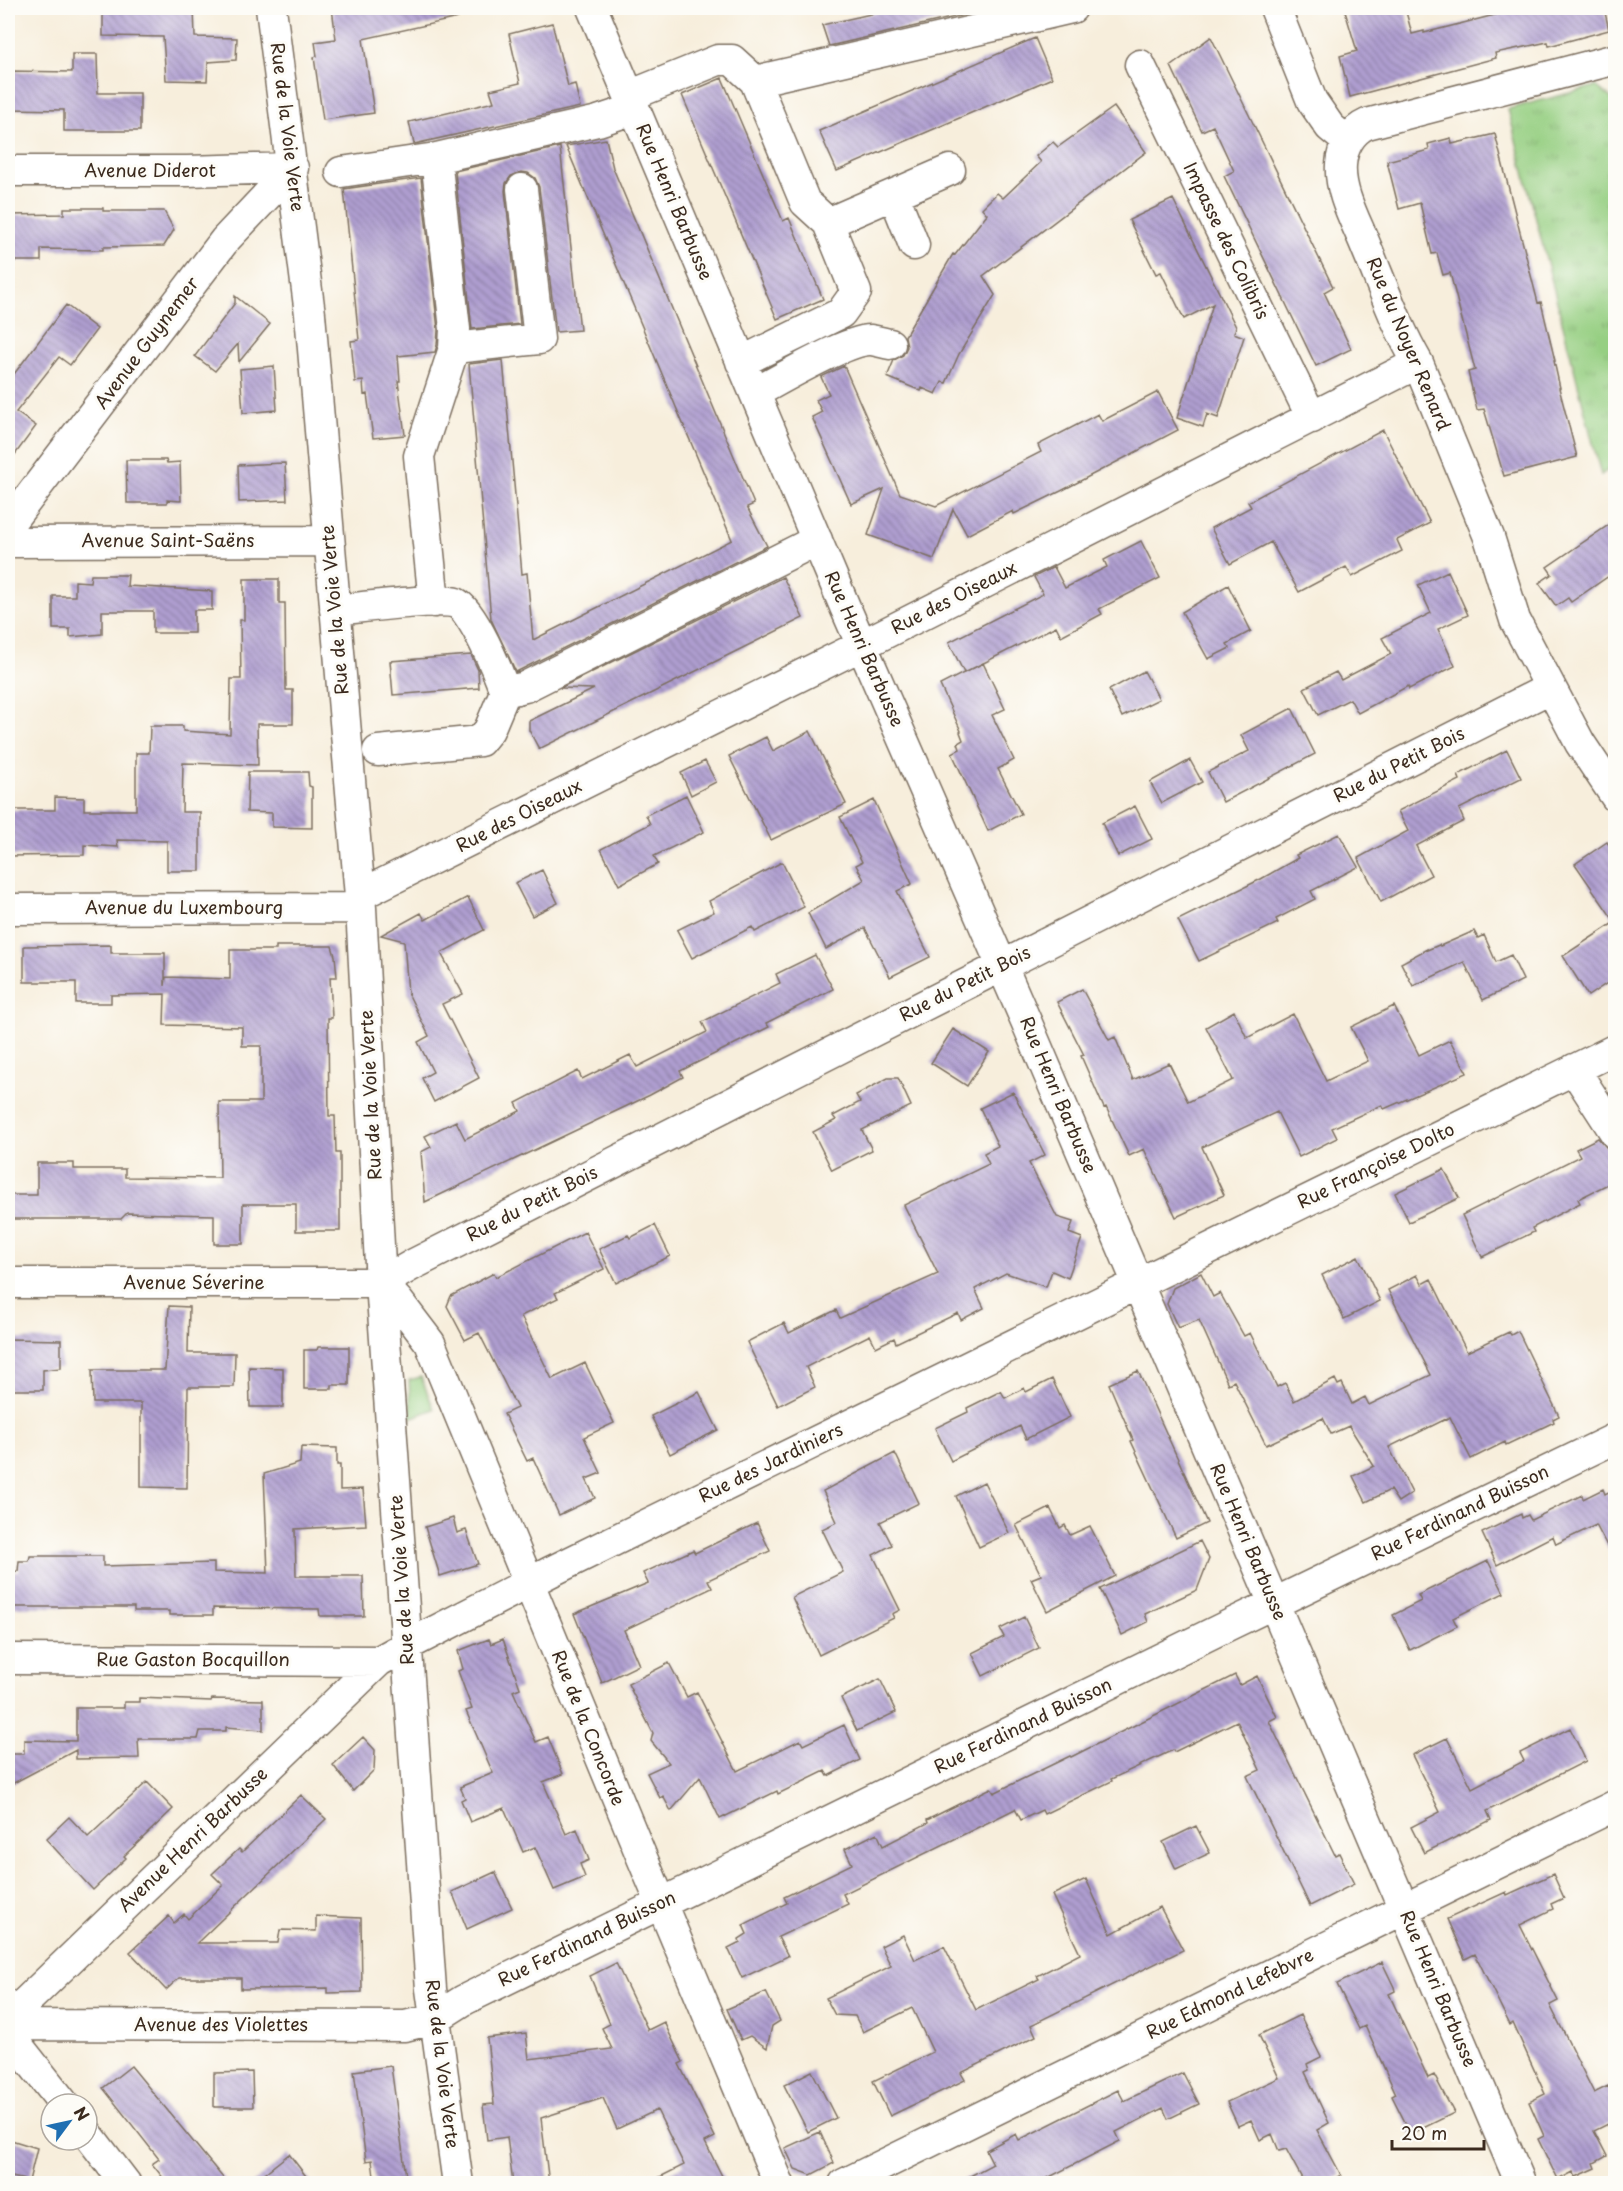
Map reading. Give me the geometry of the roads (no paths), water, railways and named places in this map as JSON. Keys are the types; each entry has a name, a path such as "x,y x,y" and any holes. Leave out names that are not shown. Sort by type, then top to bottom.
{"street":[{"name":"Rue de la Voie Verte","path":"271,8 310,314 360,902 381,1283 434,2019 458,2184"},
{"name":"Rue Henri Barbusse","path":"592,8 741,362 1275,1603 1521,2184"},
{"path":"755,81 1072,8"},
{"path":"1275,8 1312,101 1330,127 1347,141 1360,127 1374,122 1616,59"},
{"path":"341,172 436,158 598,121 718,60 732,60 755,81 805,202 828,223 856,292 841,313 741,362"},
{"name":"Impasse des Colibris","path":"1140,65 1312,418"},
{"name":"Rue du Noyer Renard","path":"1347,141 1342,154 1343,186 1403,339 1418,363 1489,537 1515,620 1580,743 1616,797"},
{"path":"434,602 419,456 454,348 455,329 436,158"},
{"name":"Avenue Diderot","path":"8,171 187,171 293,168"},
{"name":"Avenue Guynemer","path":"8,525 225,240 293,168"},
{"path":"828,223 950,170"},
{"path":"454,348 539,339 522,189"},
{"path":"894,195 914,245"},
{"path":"755,393 860,341 871,340 890,344"},
{"name":"Rue des Oiseaux","path":"360,902 1418,363"},
{"path":"505,692 525,687 817,540"},
{"name":"Avenue Saint-Saëns","path":"8,542 329,541"},
{"path":"335,610 434,602 456,603 466,611 495,664 505,692 489,730 480,741 378,751"},
{"name":"Rue du Petit Bois","path":"381,1283 424,1258 1550,688"},
{"name":"Avenue du Luxembourg","path":"8,909 360,902"},
{"name":"Rue Françoise Dolto","path":"1137,1282 1616,1049"},
{"path":"1574,1069 1616,1134"},
{"name":"Avenue Séverine","path":"8,1282 381,1283"},
{"name":"Rue des Jardiniers","path":"379,1661 529,1583 1137,1282"},
{"name":"Rue de la Concorde","path":"381,1283 430,1343 779,2184"},
{"name":"Rue Ferdinand Buisson","path":"434,2019 464,2000 661,1902 1616,1438"},
{"name":"Rue Gaston Bocquillon","path":"8,1659 379,1661"},
{"name":"Avenue Henri Barbusse","path":"8,2019 379,1661"},
{"name":"Rue Edmond Lefebvre","path":"844,2184 1616,1805"},
{"name":"Avenue des Violettes","path":"8,2025 405,2026 434,2019"},
{"path":"8,2033 55,2092"},
{"path":"99,2149 126,2184"}]}
